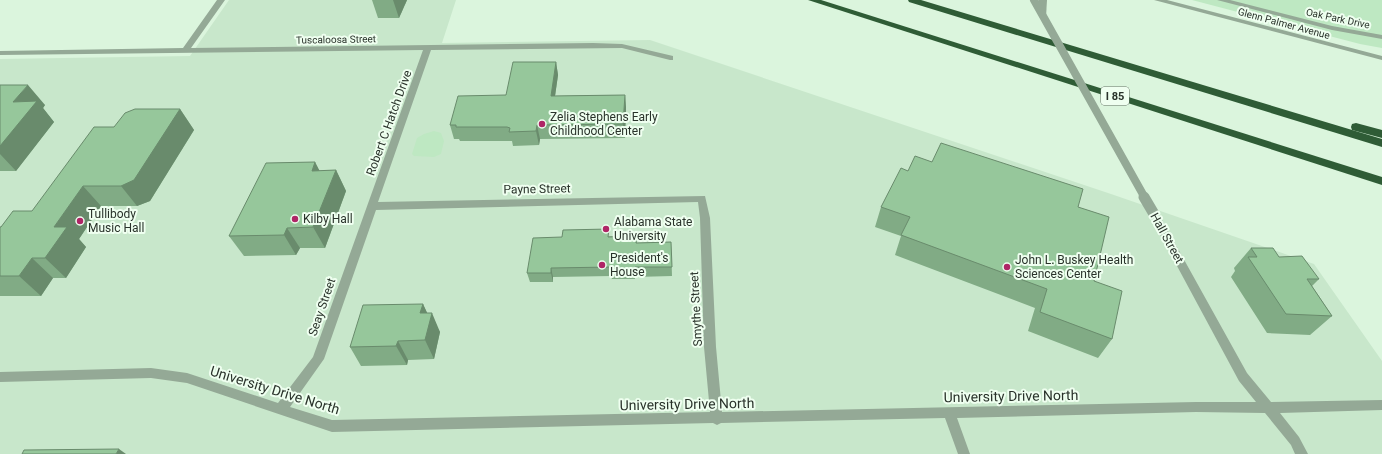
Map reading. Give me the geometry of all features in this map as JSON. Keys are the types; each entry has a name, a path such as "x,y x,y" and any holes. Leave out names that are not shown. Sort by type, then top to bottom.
{"highway":[{"name":"I 85","path":"812,0 1382,182"},
{"path":"912,0 1382,143"},
{"path":"1206,89 1382,134"}],"street":[{"path":"186,50 221,0"},
{"name":"Hall Street","path":"1034,0 1243,377 1295,441 1302,454"},
{"path":"1043,15 1044,0"},
{"name":"Glenn Palmer Avenue","path":"1158,0 1382,58"},
{"name":"Oak Park Drive","path":"1221,0 1332,28 1382,37"},
{"name":"Tuscaloosa Street","path":"0,53 615,46 670,58"},
{"name":"Robert C Hatch Drive","path":"372,206 428,48"},
{"name":"Payne Street","path":"372,206 702,198"},
{"name":"Smythe Street","path":"702,198 705,218 710,347 717,419"},
{"name":"Seay Street","path":"282,409 318,359 372,206"},
{"name":"University Drive North","path":"0,377 151,373 187,378 332,426 717,419 1196,407 1267,408 1382,405"},
{"path":"949,412 964,454"}],"shaded area":[{"name":"Alabama State University","path":"229,0 456,0 442,43 650,40 1111,194 1314,264 1382,361 1382,454 0,454 0,59 190,56"},
{"path":"1192,0 1382,0 1382,48 1360,44"},
{"path":"434,131 441,133 444,141 441,154 434,157 414,156 412,154 417,138"}],"building":[{"name":"Zelia Stephens Early Childhood Center","path":"513,62 556,62 551,96 625,95 623,124 537,125 536,131 509,132 510,128 507,127 456,127 456,125 450,125 458,96 506,95"},
{"path":"0,85 28,85 13,102 37,101 0,146"},
{"path":"135,109 180,109 134,180 121,186 83,186 54,227 67,227 45,258 32,258 19,276 0,276 0,227 13,211 32,211 94,127 114,127 125,113"},
{"name":"John L. Buskey Health Sciences Center","path":"941,143 1083,189 1078,207 1109,217 1094,281 1122,291 1112,339 1040,312 1047,289 901,235 910,217 881,207 901,168 908,171 915,156 932,162"},
{"path":"315,162 312,171 336,170 313,227 287,228 284,235 229,236 266,163"},
{"name":"President's House","path":"609,229 608,237 636,236 636,243 671,242 672,267 635,267 635,269 611,270 611,267 551,268 551,273 527,273 533,238 562,237 563,230"},
{"path":"1251,248 1273,248 1279,257 1302,256 1319,279 1307,279 1332,316 1286,314 1248,257 1257,257"},
{"path":"423,304 420,313 432,313 425,340 398,341 396,346 350,347 363,305"},
{"path":"119,449 116,454 22,454 24,450"}],"place":[{"name":"Zelia Stephens Early Childhood Center","path":"542,124"},
{"name":"Kilby Hall","path":"295,219"},
{"name":"Tullibody Music Hall","path":"80,221"},
{"name":"Alabama State University","path":"606,229"},
{"name":"President's House","path":"602,265"},
{"name":"John L. Buskey Health Sciences Center","path":"1007,267"}]}
